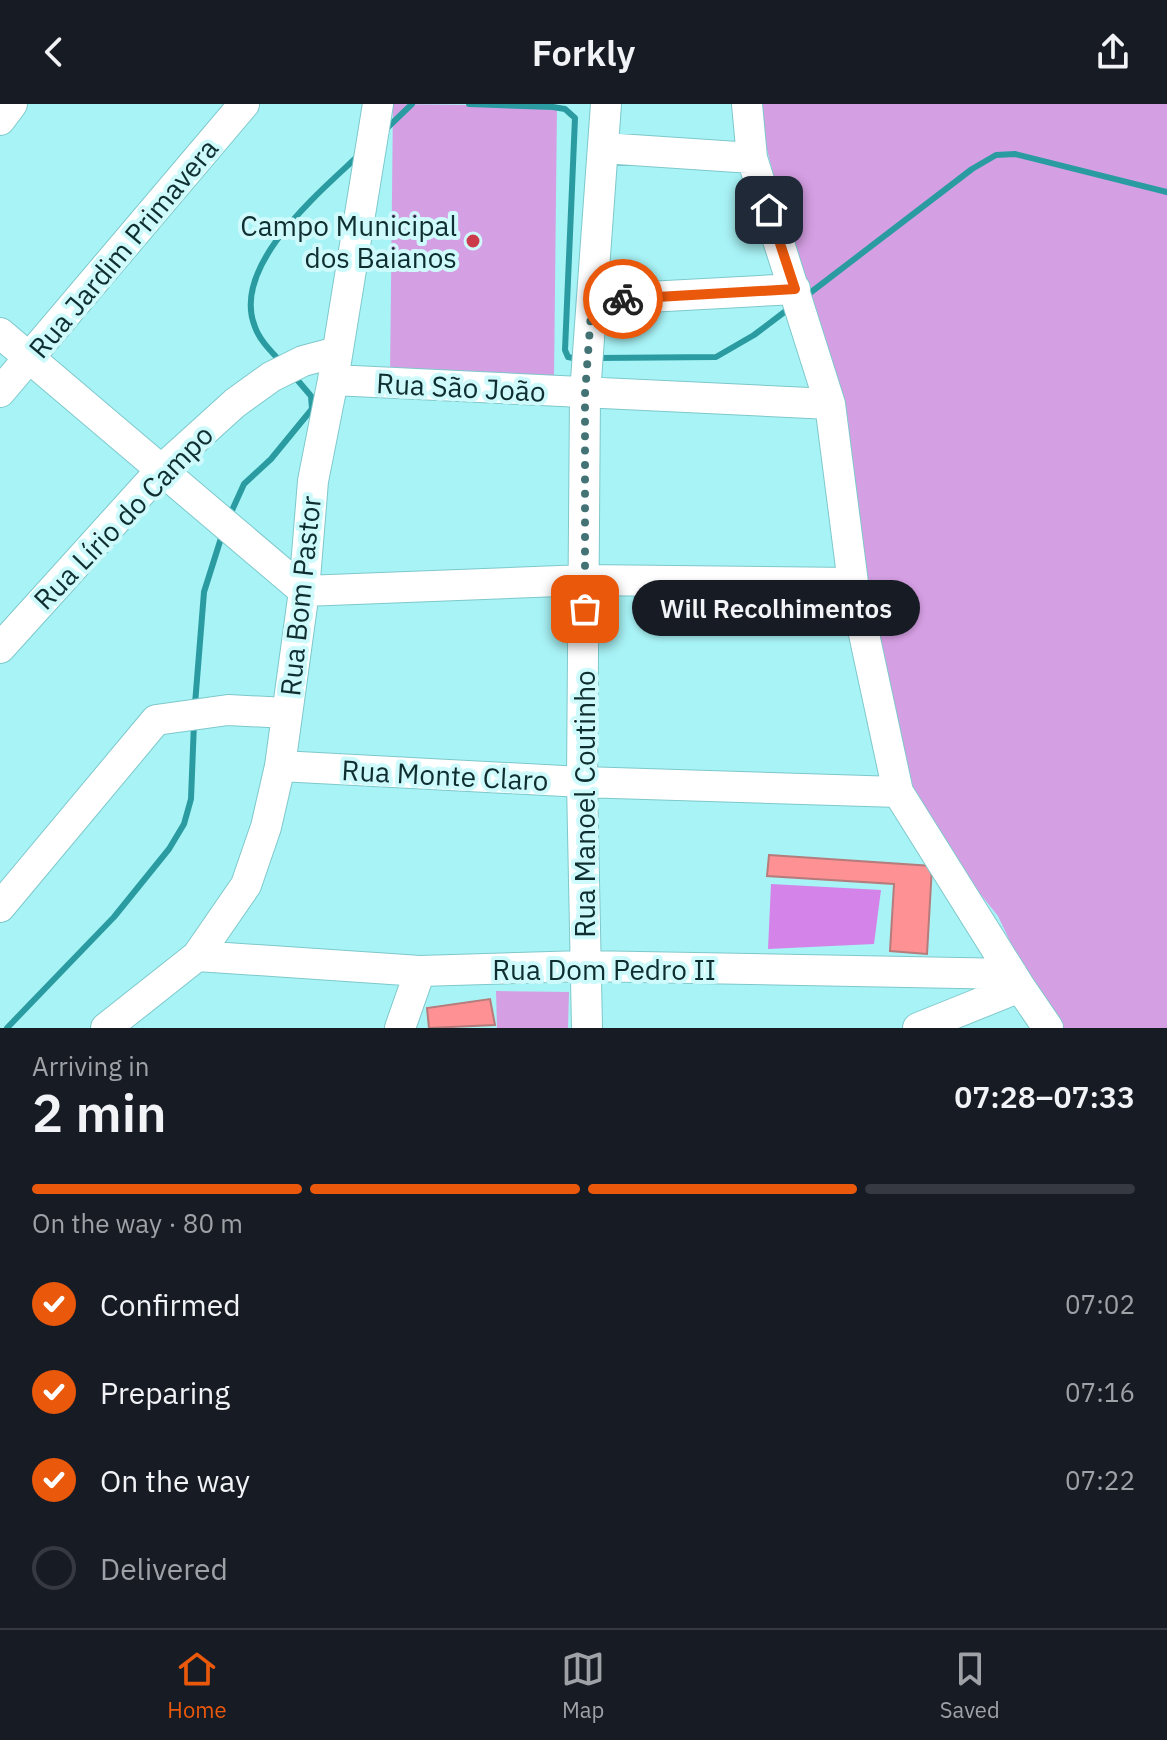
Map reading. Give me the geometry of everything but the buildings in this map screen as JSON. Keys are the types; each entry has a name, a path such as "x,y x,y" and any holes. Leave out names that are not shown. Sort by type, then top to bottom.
{"street":[{"path":"0,120 12,104"},
{"name":"Rua Jardim Primavera","path":"0,392 244,104"},
{"name":"Rua Bom Pastor","path":"106,1028 197,956 246,885 266,827 280,766 304,591 313,481 378,104"},
{"name":"Rua Manoel Coutinho","path":"587,1028 582,782 585,394 606,104"},
{"path":"747,104 752,158 830,404 853,583 898,792 1048,1028"},
{"path":"603,148 752,158"},
{"path":"592,300 795,289"},
{"path":"0,333 304,591 585,580 853,583"},
{"name":"Rua Lírio do Campo","path":"0,648 161,470 235,403 271,377 303,361 335,366"},
{"name":"Rua São João","path":"335,366 585,394 830,404"},
{"path":"0,907 156,720 228,710 287,713"},
{"name":"Rua Monte Claro","path":"280,766 582,782 898,792"},
{"name":"Rua Dom Pedro II","path":"197,956 420,971 584,966 1016,980"},
{"path":"400,1028 420,971"},
{"path":"918,1028 1016,980"}],"shaded area":[{"name":"Campo Municipal dos Baianos","path":"393,104 557,106 554,379 390,376"},
{"path":"755,104 1167,104 1167,1028 1051,1028 998,916 920,819 829,386"},
{"path":"771,884 881,890 874,944 768,949"},
{"path":"496,991 569,992 568,1028 497,1028"}],"waterway":[{"path":"385,130 412,104"},
{"path":"469,104 553,107 565,109 575,118 565,350 568,357 578,359"},
{"path":"806,296 972,169 996,155 1015,154 1167,192"},
{"path":"281,362 263,342 255,327 251,304 255,280 283,232 359,155"},
{"path":"597,358 716,357 754,335 791,307"},
{"path":"229,517 244,484 271,459 312,409 311,396 294,376"},
{"path":"195,704 204,592 222,535"},
{"path":"7,1028 114,917 169,849 184,824 191,799 194,723"}],"way so far":[{"path":"585,609 585,394 592,300 623,299"}],"place":[{"name":"Campo Municipal dos Baianos","path":"473,241"},
{"name":"Will Recolhimentos","path":"585,609"}],"route":[{"path":"623,299 795,289 769,210"}]}
